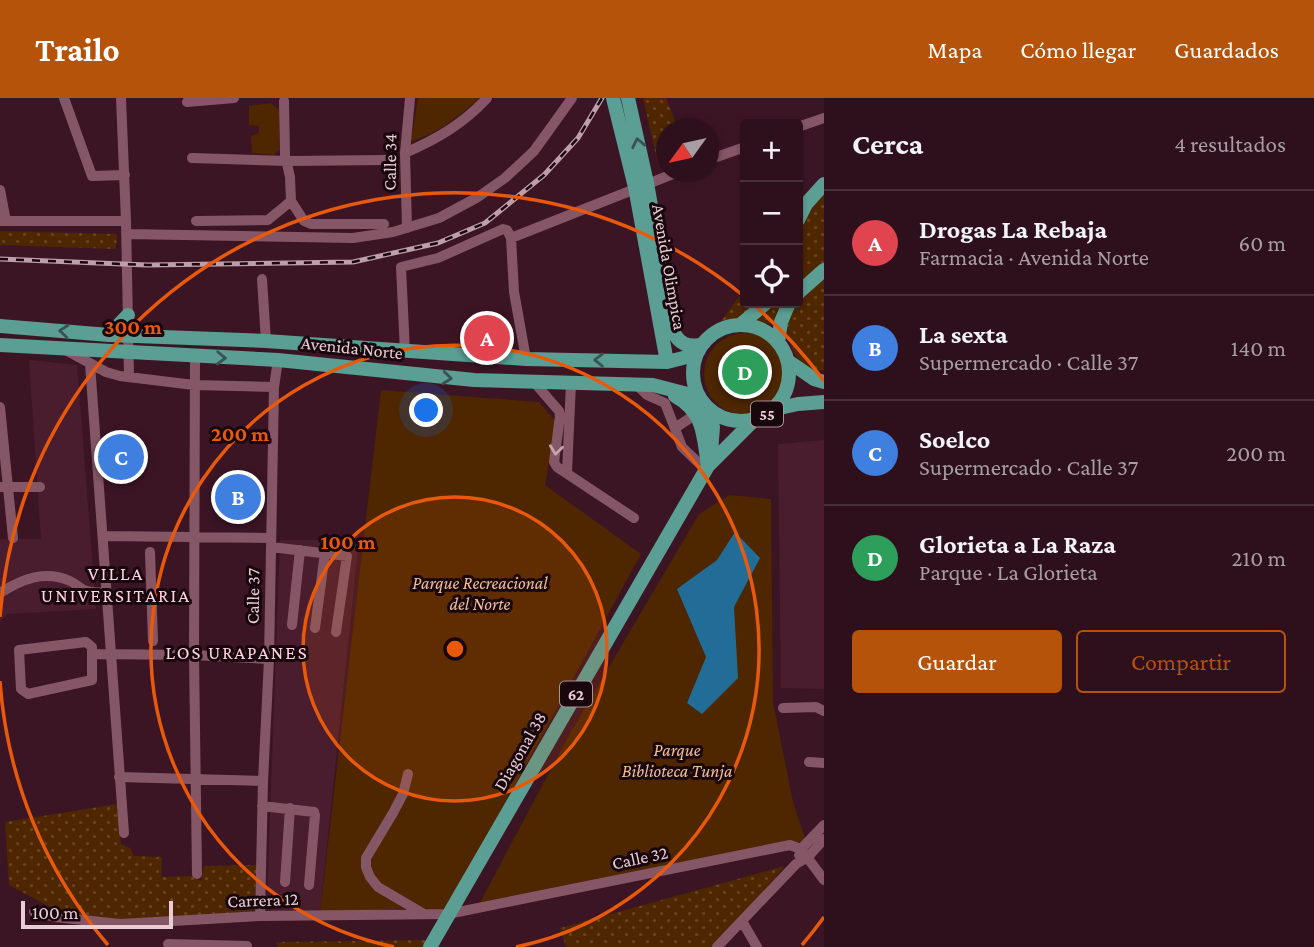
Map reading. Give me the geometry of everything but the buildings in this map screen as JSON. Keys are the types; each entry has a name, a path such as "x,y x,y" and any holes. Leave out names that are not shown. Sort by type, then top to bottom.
{"main road":[{"name":"Avenida Olimpica","path":"613,98 641,185 673,331 681,343 700,348"},
{"name":"Avenida Olimpica","path":"628,98 667,362"},
{"path":"803,210 824,184"},
{"path":"803,289 824,270"},
{"path":"740,325 760,308"},
{"path":"778,342 780,321 786,308"},
{"path":"109,335 128,315"},
{"path":"653,385 669,398 701,406 693,374 700,348 721,329 740,325 761,329 778,342 788,361 814,379 824,382"},
{"name":"Avenida Norte","path":"0,326 109,335 266,341 526,359 667,362 684,358 700,348"},
{"name":"Avenida Norte","path":"0,345 278,360 474,380 534,382 571,390 653,385 701,406"},
{"name":"55","path":"701,406 733,421 754,420 775,409 787,390 790,376 788,361"},
{"path":"775,409 824,402"},
{"name":"Diagonal 38","path":"701,406 713,427 707,468"},
{"name":"Diagonal 38","path":"433,943 707,468 754,420"}],"street":[{"path":"64,98 92,176 125,176"},
{"path":"121,98 127,221 129,376"},
{"path":"187,102 234,98"},
{"name":"Calle 34","path":"407,228 405,153 410,98"},
{"path":"405,153 434,141 456,127 487,98"},
{"path":"127,234 353,239 407,228 439,218 478,197 505,177 534,151 572,98"},
{"path":"283,99 291,201 304,221 311,224 384,224"},
{"path":"803,125 824,118"},
{"path":"719,156 740,149"},
{"path":"192,158 386,160"},
{"path":"511,238 656,180"},
{"path":"0,190 3,221 127,221"},
{"path":"196,221 268,220 291,201"},
{"path":"405,352 401,267 438,258 507,229 511,238 514,292 526,359"},
{"path":"262,279 266,341"},
{"path":"64,349 106,372 194,385 274,387"},
{"path":"195,357 194,655 197,874"},
{"name":"Calle 37","path":"260,916 269,659 274,387 278,360"},
{"path":"90,364 124,833"},
{"path":"534,382 553,402 560,416 554,462 557,467 634,518"},
{"path":"637,385 647,395 669,398 682,447 707,468"},
{"path":"553,402 571,390"},
{"path":"566,472 571,390"},
{"path":"675,428 701,406"},
{"path":"0,407 4,487 13,538"},
{"path":"4,487 40,487"},
{"path":"103,536 150,543 196,536 271,543 347,556 336,632"},
{"path":"150,543 153,641"},
{"path":"292,625 300,550"},
{"path":"315,628 324,553"},
{"path":"0,593 20,581 39,576 62,578 74,582 83,590 107,593"},
{"path":"86,642 92,647 92,654 93,677 89,682 28,694 21,689 18,652 22,648 86,642"},
{"path":"92,654 269,659"},
{"path":"783,708 816,708 824,711"},
{"path":"809,762 824,762"},
{"path":"408,774 403,794 366,858 366,867 378,887 424,914"},
{"path":"119,777 263,781"},
{"path":"262,806 312,811 316,815 309,885"},
{"path":"285,882 290,808"},
{"path":"717,947 796,864 824,825"},
{"path":"805,853 824,839"},
{"name":"Calle 32","path":"446,918 790,845 805,853"},
{"path":"805,853 824,880"},
{"name":"Carrera 12","path":"34,912 79,920 120,923 169,935 260,916 424,914 446,918"},
{"path":"742,921 757,947"},
{"path":"169,935 194,947 247,946"}],"shaded area":[{"path":"29,360 77,365 96,609 7,614 0,623 0,539 41,539"},
{"path":"824,440 824,689 781,688 778,444"},
{"path":"280,540 359,540 320,912 277,915 270,910 267,899"}],"green space":[{"path":"418,98 479,98 447,124 411,142"},
{"path":"643,98 666,98 674,119 656,119 656,155"},
{"path":"271,103 279,110 279,150 273,155 252,153 251,136 259,133 259,126 249,125 249,106"},
{"path":"824,190 824,265 803,281 803,226 812,205"},
{"path":"0,231 117,234 116,249 0,245"},
{"path":"824,277 824,370 812,371 805,367 793,352 786,328 794,308 803,308 803,296"},
{"path":"740,295 740,308 755,308 739,319 719,324"},
{"path":"768,308 780,308 774,325 756,320"},
{"path":"737,333 753,333 768,340 779,351 786,366 783,390 774,403 753,415 737,415 722,408 711,397 704,382 704,366 711,351 722,340"},
{"name":"Parque Recreacional del Norte","path":"381,390 539,402 556,422 545,485 641,554 445,913 422,908 320,912"},
{"name":"Parque Biblioteca Tunja","path":"729,495 771,499 773,702 793,802 806,841 476,910 569,735 699,514"},
{"path":"117,804 121,844 130,848 134,856 162,857 161,877 193,876 201,881 204,866 257,865 253,915 102,921 52,908 9,885 5,822"},
{"path":"785,866 716,947 566,947 560,928"},
{"path":"428,940 424,947 278,947 276,942"}],"water":[{"path":"735,532 760,558 734,607 738,678 702,714 687,703 706,657 677,589 717,560"}],"railway":[{"path":"0,259 147,265 353,262 438,243 485,223 544,175 578,138 602,98"}],"place":[{"name":"Drogas La Rebaja","path":"487,338"},
{"name":"Glorieta a La Raza","path":"745,372"},
{"name":"Soelco","path":"121,457"},
{"name":"La sexta","path":"238,497"}],"district":[{"name":"VILLA UNIVERSITARIA","path":"116,584"},
{"name":"LOS URAPANES","path":"237,652"}]}
